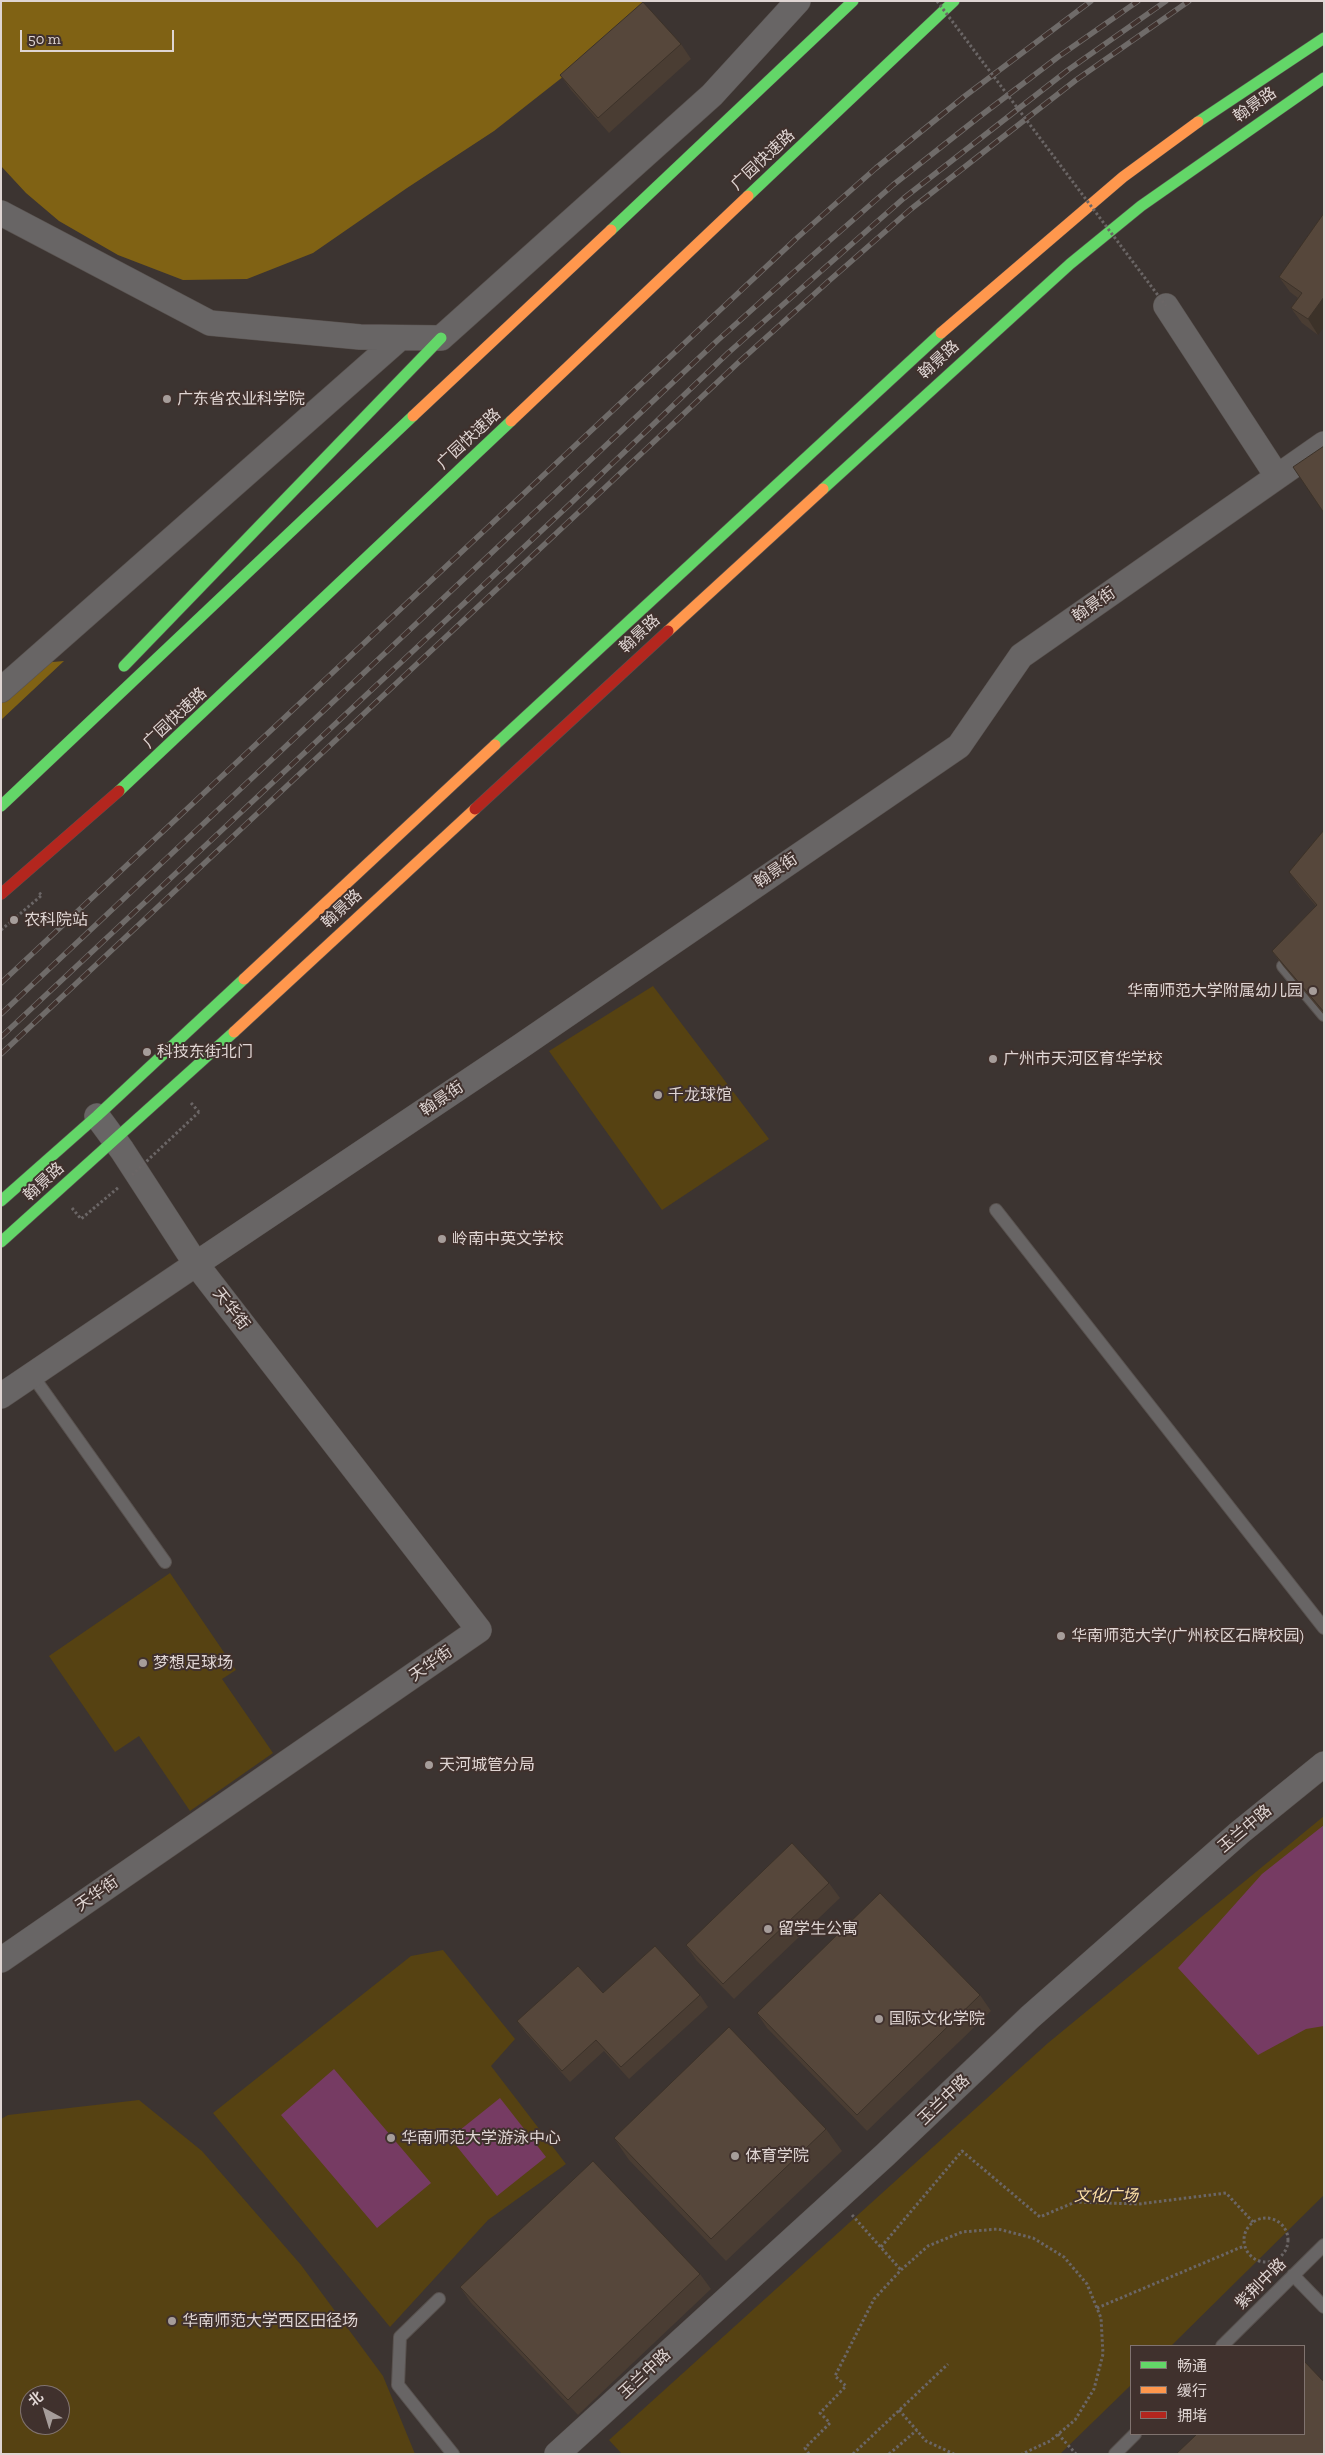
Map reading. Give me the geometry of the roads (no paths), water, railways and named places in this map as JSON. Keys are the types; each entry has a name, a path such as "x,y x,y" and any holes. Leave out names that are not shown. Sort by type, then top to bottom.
{"main road":[{"path":"1,805 853,1"},
{"name":"广园快速路","path":"1,894 151,763 954,1"},
{"name":"翰景路","path":"1,1201 97,1116 747,510 989,290 1130,171 1180,134 1324,38"},
{"name":"翰景路","path":"1,1242 180,1081 714,588 1070,264 1149,200 1324,78"},
{"path":"119,672 441,338"},
{"path":"1,805 72,722"}],"street":[{"path":"1,213 210,324 360,337 441,338 712,95 798,1"},
{"path":"1166,306 1276,476"},
{"path":"1,690 400,338"},
{"name":"翰景街","path":"196,1264 530,1040 959,746 1021,656 1324,444"},
{"name":"天华街","path":"1,1960 480,1630 196,1264 97,1116"},
{"path":"1,1396 196,1264"},
{"name":"玉兰中路","path":"569,2450 836,2197 885,2155 1030,2017 1240,1832 1324,1764"}],"lane":[{"path":"1283,966 1324,1015"},
{"path":"996,1210 1324,1628"},
{"path":"32,1376 165,1562"},
{"name":"紫荆中路","path":"1223,2345 1324,2246"},
{"path":"1294,2275 1324,2307"},
{"path":"439,2299 400,2338 398,2385 453,2454"},
{"path":"1115,2454 1134,2435"}],"railway":[{"path":"1,983 798,237 876,168 965,96 1091,1"},
{"path":"1,1014 718,340 813,255 893,185 979,117 1058,57 1138,1"},
{"path":"1,1037 570,504 728,353 904,198 1068,70 1166,1"},
{"path":"1,1054 739,362 831,279 911,209 1076,80 1189,1"}],"place":[{"name":"广东省农业科学院","path":"167,399"},
{"name":"农科院站","path":"14,920"},
{"name":"华南师范大学附属幼儿园","path":"1313,991"},
{"name":"科技东街北门","path":"147,1052"},
{"name":"广州市天河区育华学校","path":"993,1059"},
{"name":"千龙球馆","path":"658,1095"},
{"name":"岭南中英文学校","path":"442,1239"},
{"name":"华南师范大学(广州校区石牌校园)","path":"1061,1636"},
{"name":"梦想足球场","path":"143,1663"},
{"name":"天河城管分局","path":"429,1765"},
{"name":"留学生公寓","path":"768,1929"},
{"name":"国际文化学院","path":"879,2019"},
{"name":"华南师范大学游泳中心","path":"391,2138"},
{"name":"体育学院","path":"735,2156"},
{"name":"华南师范大学西区田径场","path":"172,2321"}],"park label":[{"name":"文化广场","path":"1106,2196"}]}
